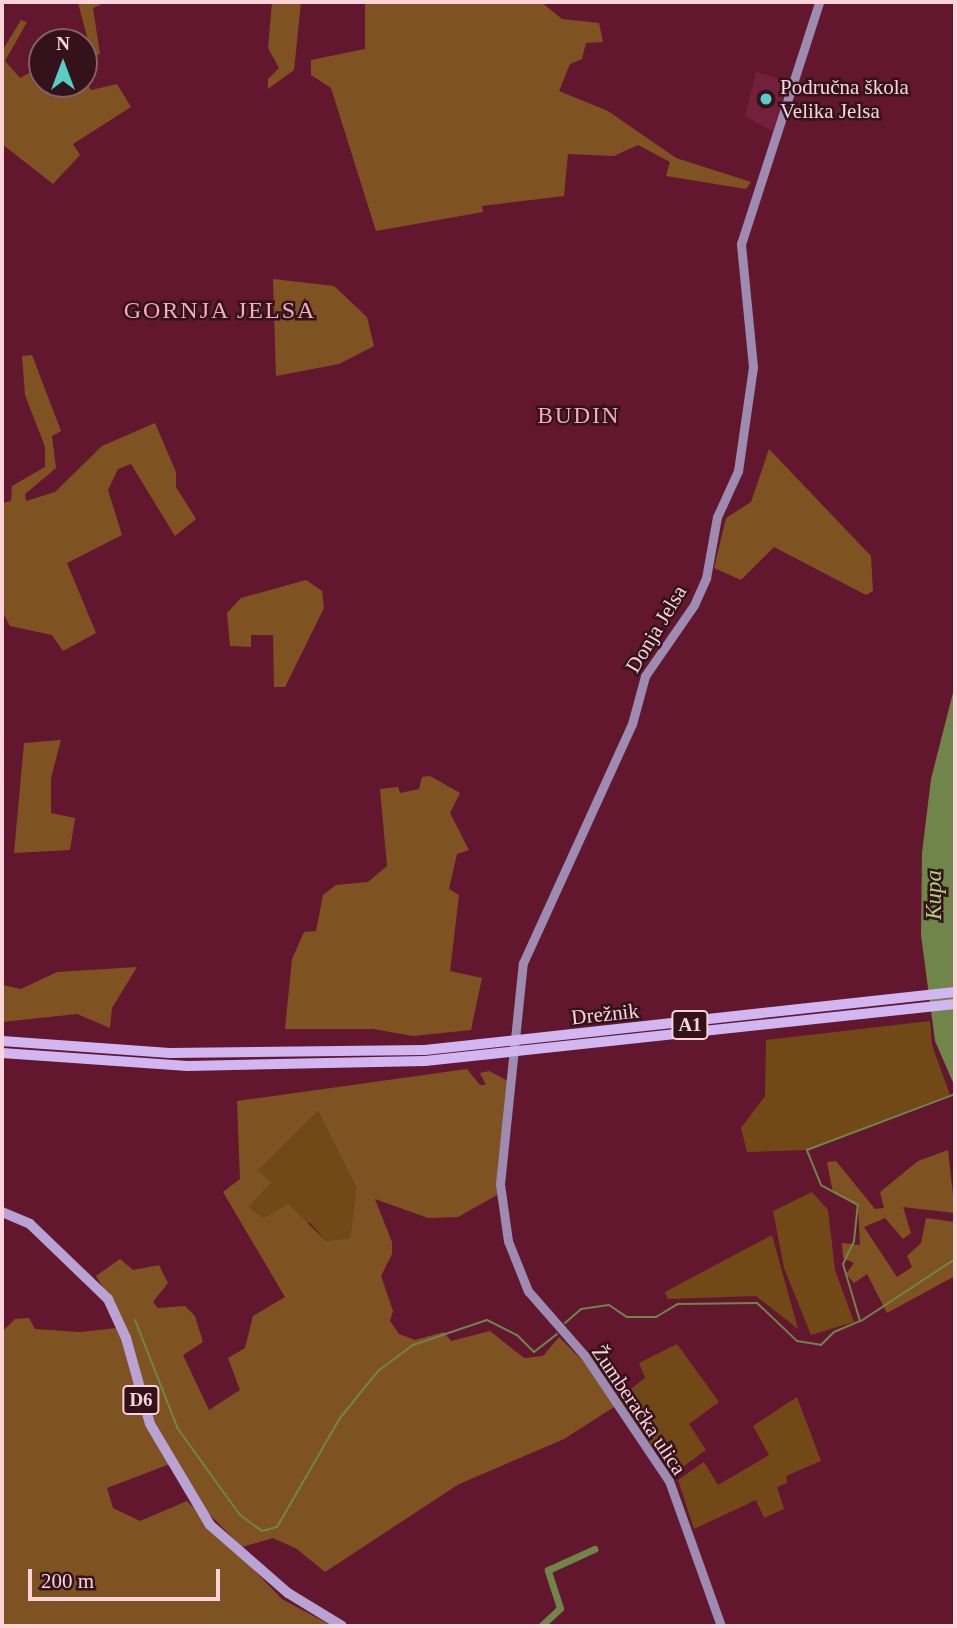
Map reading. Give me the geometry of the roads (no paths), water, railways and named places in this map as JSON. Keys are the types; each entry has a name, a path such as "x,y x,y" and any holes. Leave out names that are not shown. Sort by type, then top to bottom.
{"highway":[{"name":"Drežnik","path":"425,1056 955,992"},
{"name":"Drežnik","path":"425,1056 955,1004"},
{"name":"A1","path":"2,1041 170,1054 425,1056"},
{"name":"A1","path":"2,1053 188,1066 425,1056"}],"main road":[{"name":"Donja Jelsa","path":"536,1304 508,1241 500,1194 523,963 632,724 645,676 694,605 706,578 717,517 738,471 751,403 752,338 741,244 819,2"},
{"name":"D6","path":"2,1212 30,1224 108,1299 126,1338 150,1424 210,1525 288,1593 342,1626"},
{"name":"Žumberačka ulica","path":"536,1304 585,1356 669,1481 721,1626"}],"water":[{"name":"Kupa","path":"955,685 955,1087 935,1041 921,935 922,853 931,779"}],"waterway":[{"path":"565,1323 581,1309 609,1305 627,1317 656,1317 678,1304 757,1303 797,1341 821,1345 834,1332 860,1321 843,1264 854,1241 858,1205 821,1185 807,1150 955,1094"},
{"path":"861,1321 955,1259"},
{"path":"135,1320 178,1429 240,1515 262,1531 277,1527 340,1418 378,1371 413,1345 487,1320 517,1335 534,1352 557,1334"},
{"path":"541,1626 560,1608 548,1570 594,1549"}],"place":[{"name":"Područna škola Velika Jelsa","path":"766,99"}],"district":[{"name":"GORNJA JELSA","path":"220,311"},
{"name":"BUDIN","path":"579,416"}]}
